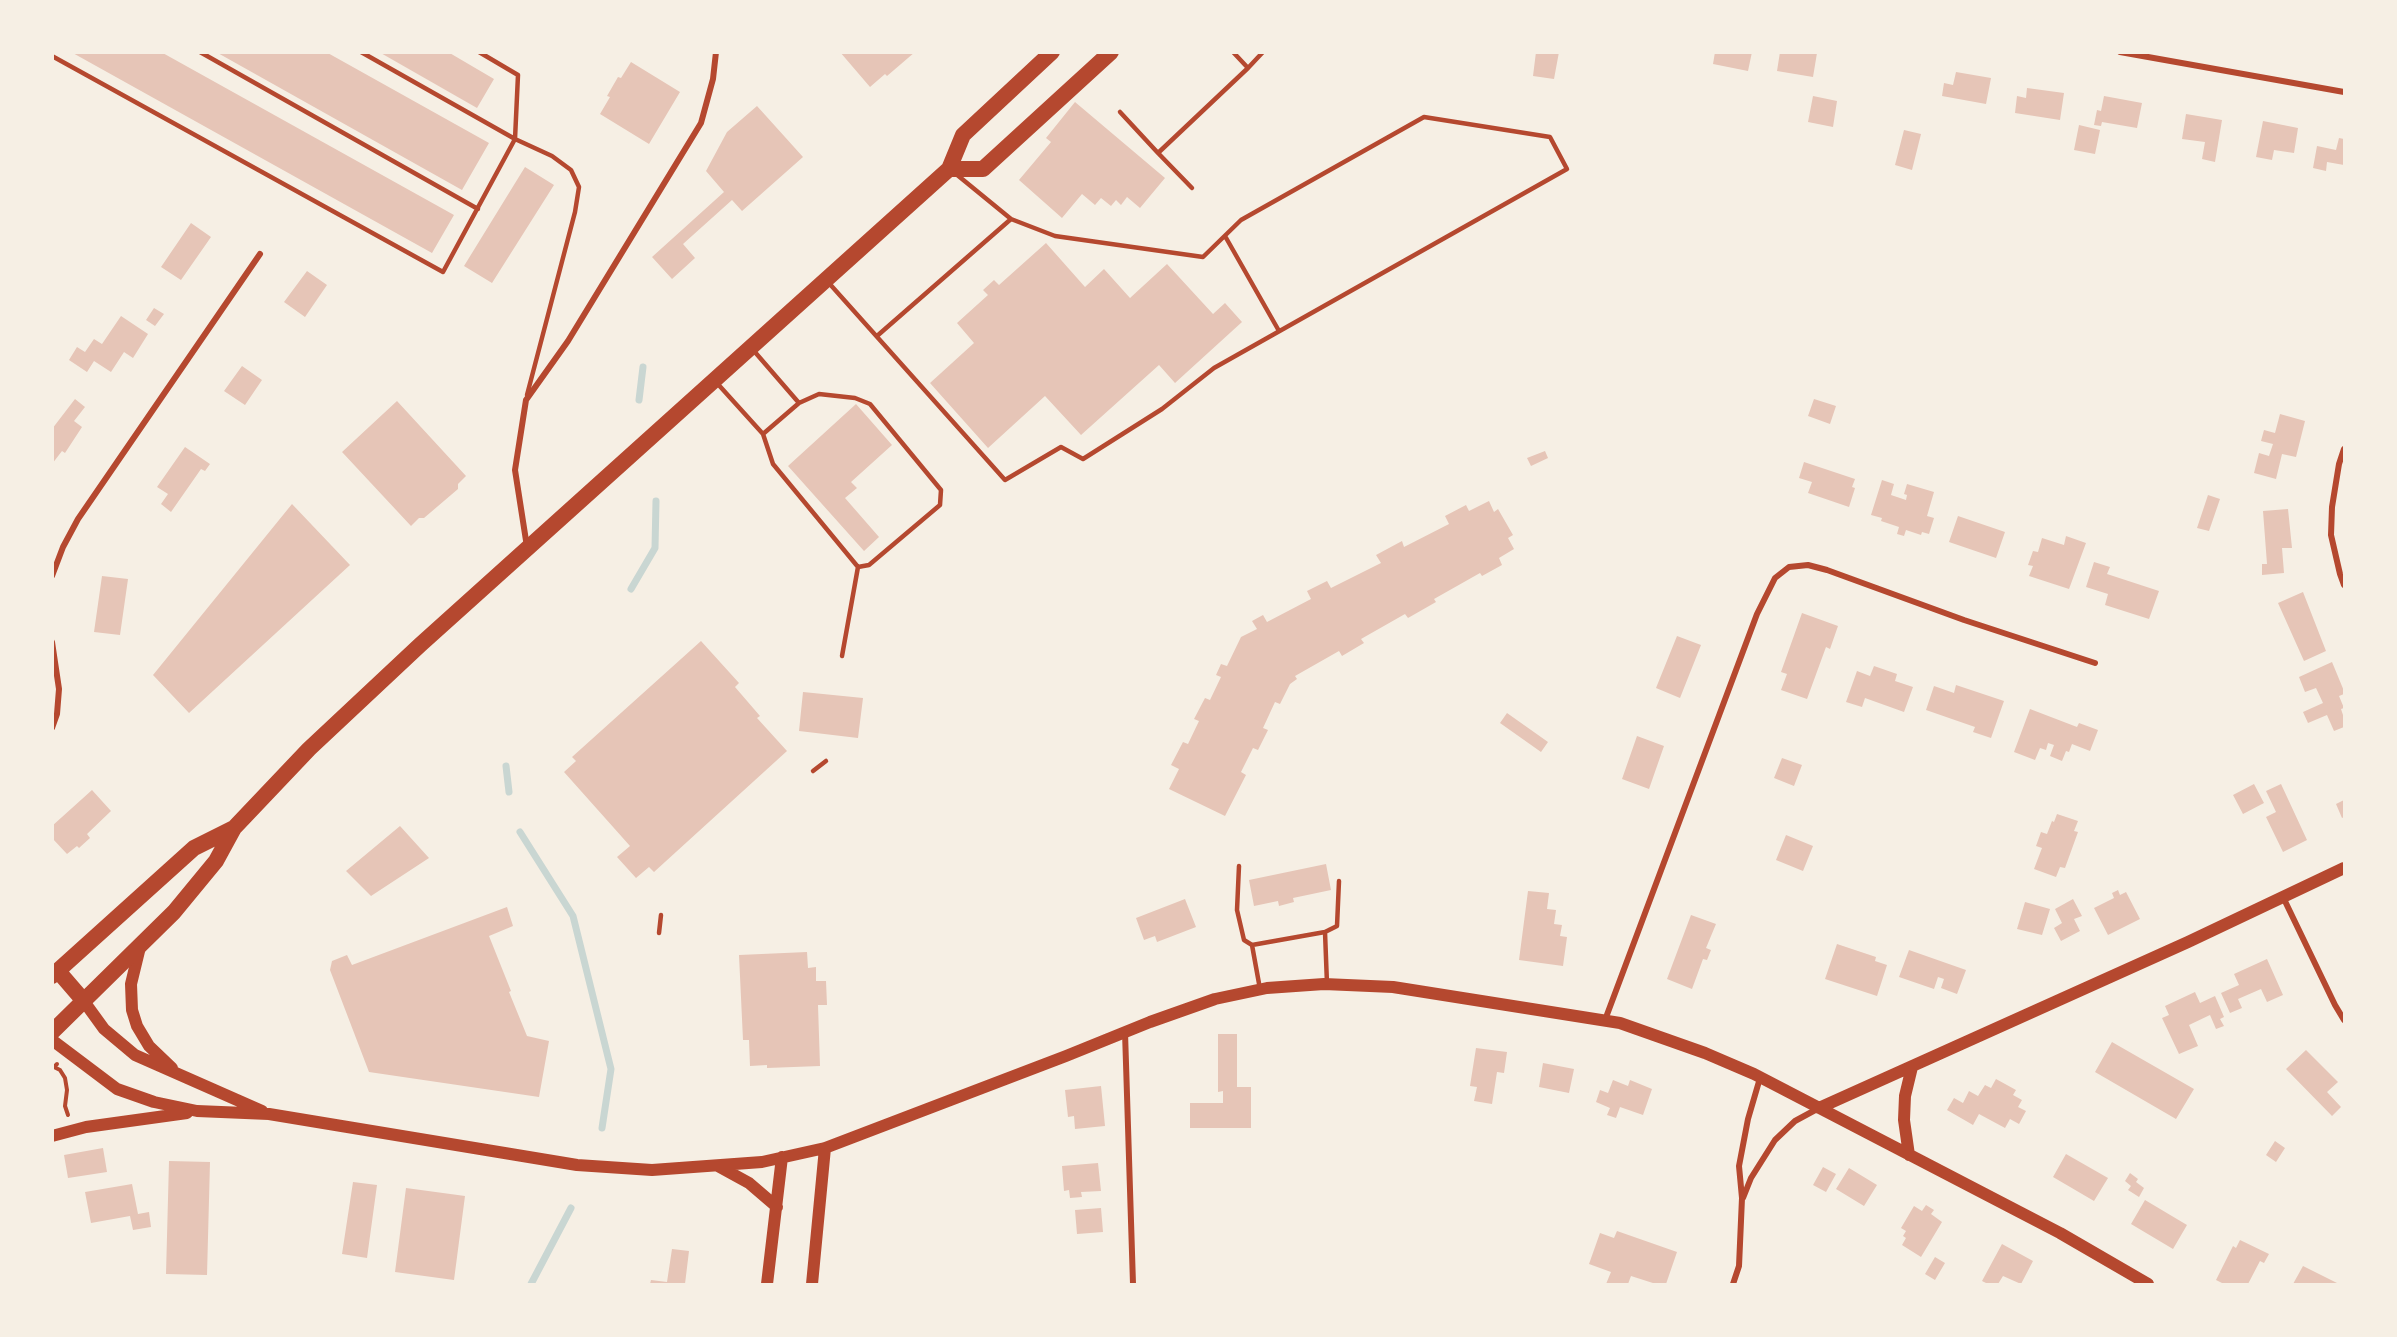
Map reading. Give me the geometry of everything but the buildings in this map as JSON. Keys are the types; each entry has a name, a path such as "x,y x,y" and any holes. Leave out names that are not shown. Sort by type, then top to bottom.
{"highway":[{"path":"52,1032 174,912 216,861 234,828 309,749 364,696 949,169 963,135 1052,52"},
{"path":"949,169 983,169 1111,52"},
{"path":"83,1000 55,973 194,848 234,828"}],"main road":[{"path":"1819,1108 2344,868"},
{"path":"140,946 131,984 132,1010 137,1026 149,1046 179,1075"},
{"path":"52,1136 129,1120 197,1112 269,1114 577,1164 652,1170 762,1162 825,1148 1215,999 1260,989 1327,984 1393,987 1620,1023 1705,1053 1760,1078 2060,1233 2148,1284"},
{"path":"83,1000 104,1029 135,1055 269,1114"},
{"path":"52,1040 117,1089 154,1102 197,1112"},
{"path":"1909,1155 1904,1119 1905,1096 1912,1066"},
{"path":"812,1284 825,1148"},
{"path":"767,1284 782,1158"},
{"path":"717,1165 749,1184 777,1207"}],"street":[{"path":"527,550 515,470 526,400 568,341 701,123 713,79 716,52"},
{"path":"2120,52 2344,92"},
{"path":"52,576 63,547 78,519 260,254"},
{"path":"2344,449 2339,464 2332,507 2331,535 2344,585"},
{"path":"1605,1020 1757,614 1775,578 1789,567 1808,565 1827,570 1964,620 2095,663"},
{"path":"52,642 59,689 57,714 52,728"},
{"path":"2283,897 2344,1020"},
{"path":"1125,1032 1133,1284"},
{"path":"1733,1284 1738,1266 1742,1198 1739,1166 1748,1119 1760,1078"},
{"path":"1742,1198 1751,1178 1775,1140 1795,1121 1819,1108"}],"lane":[{"path":"200,52 478,209"},
{"path":"361,52 515,139 552,156 570,170 579,188 575,212 526,400"},
{"path":"52,56 443,272 515,139 518,75 479,52"},
{"path":"1233,52 1248,68"},
{"path":"1158,153 1263,52"},
{"path":"1120,112 1192,188"},
{"path":"826,279 1005,480 1061,447 1083,459 1162,409 1214,368 1567,169 1550,137 1424,117 1241,220 1203,257 1055,236 1011,219 949,169"},
{"path":"877,336 1011,219"},
{"path":"1225,236 1279,331"},
{"path":"751,347 799,403"},
{"path":"715,380 763,434 773,464 858,567 842,656"},
{"path":"763,434 799,403 819,394 855,398 870,404 941,490 940,506 870,565 858,567"},
{"path":"813,771 826,761"},
{"path":"1239,866 1237,910 1244,940 1252,945 1325,932 1337,926 1339,881"},
{"path":"660,933 661,915"},
{"path":"1325,932 1327,984"},
{"path":"1252,945 1260,989"}],"path":[{"path":"54,1067 60,1070 65,1078 67,1090 65,1106 69,1119"}],"waterway":[{"path":"639,400 643,367"},
{"path":"631,589 655,548 656,501"},
{"path":"506,766 509,792"},
{"path":"520,832 573,916 611,1069 602,1128"},
{"path":"531,1284 571,1208"}]}
